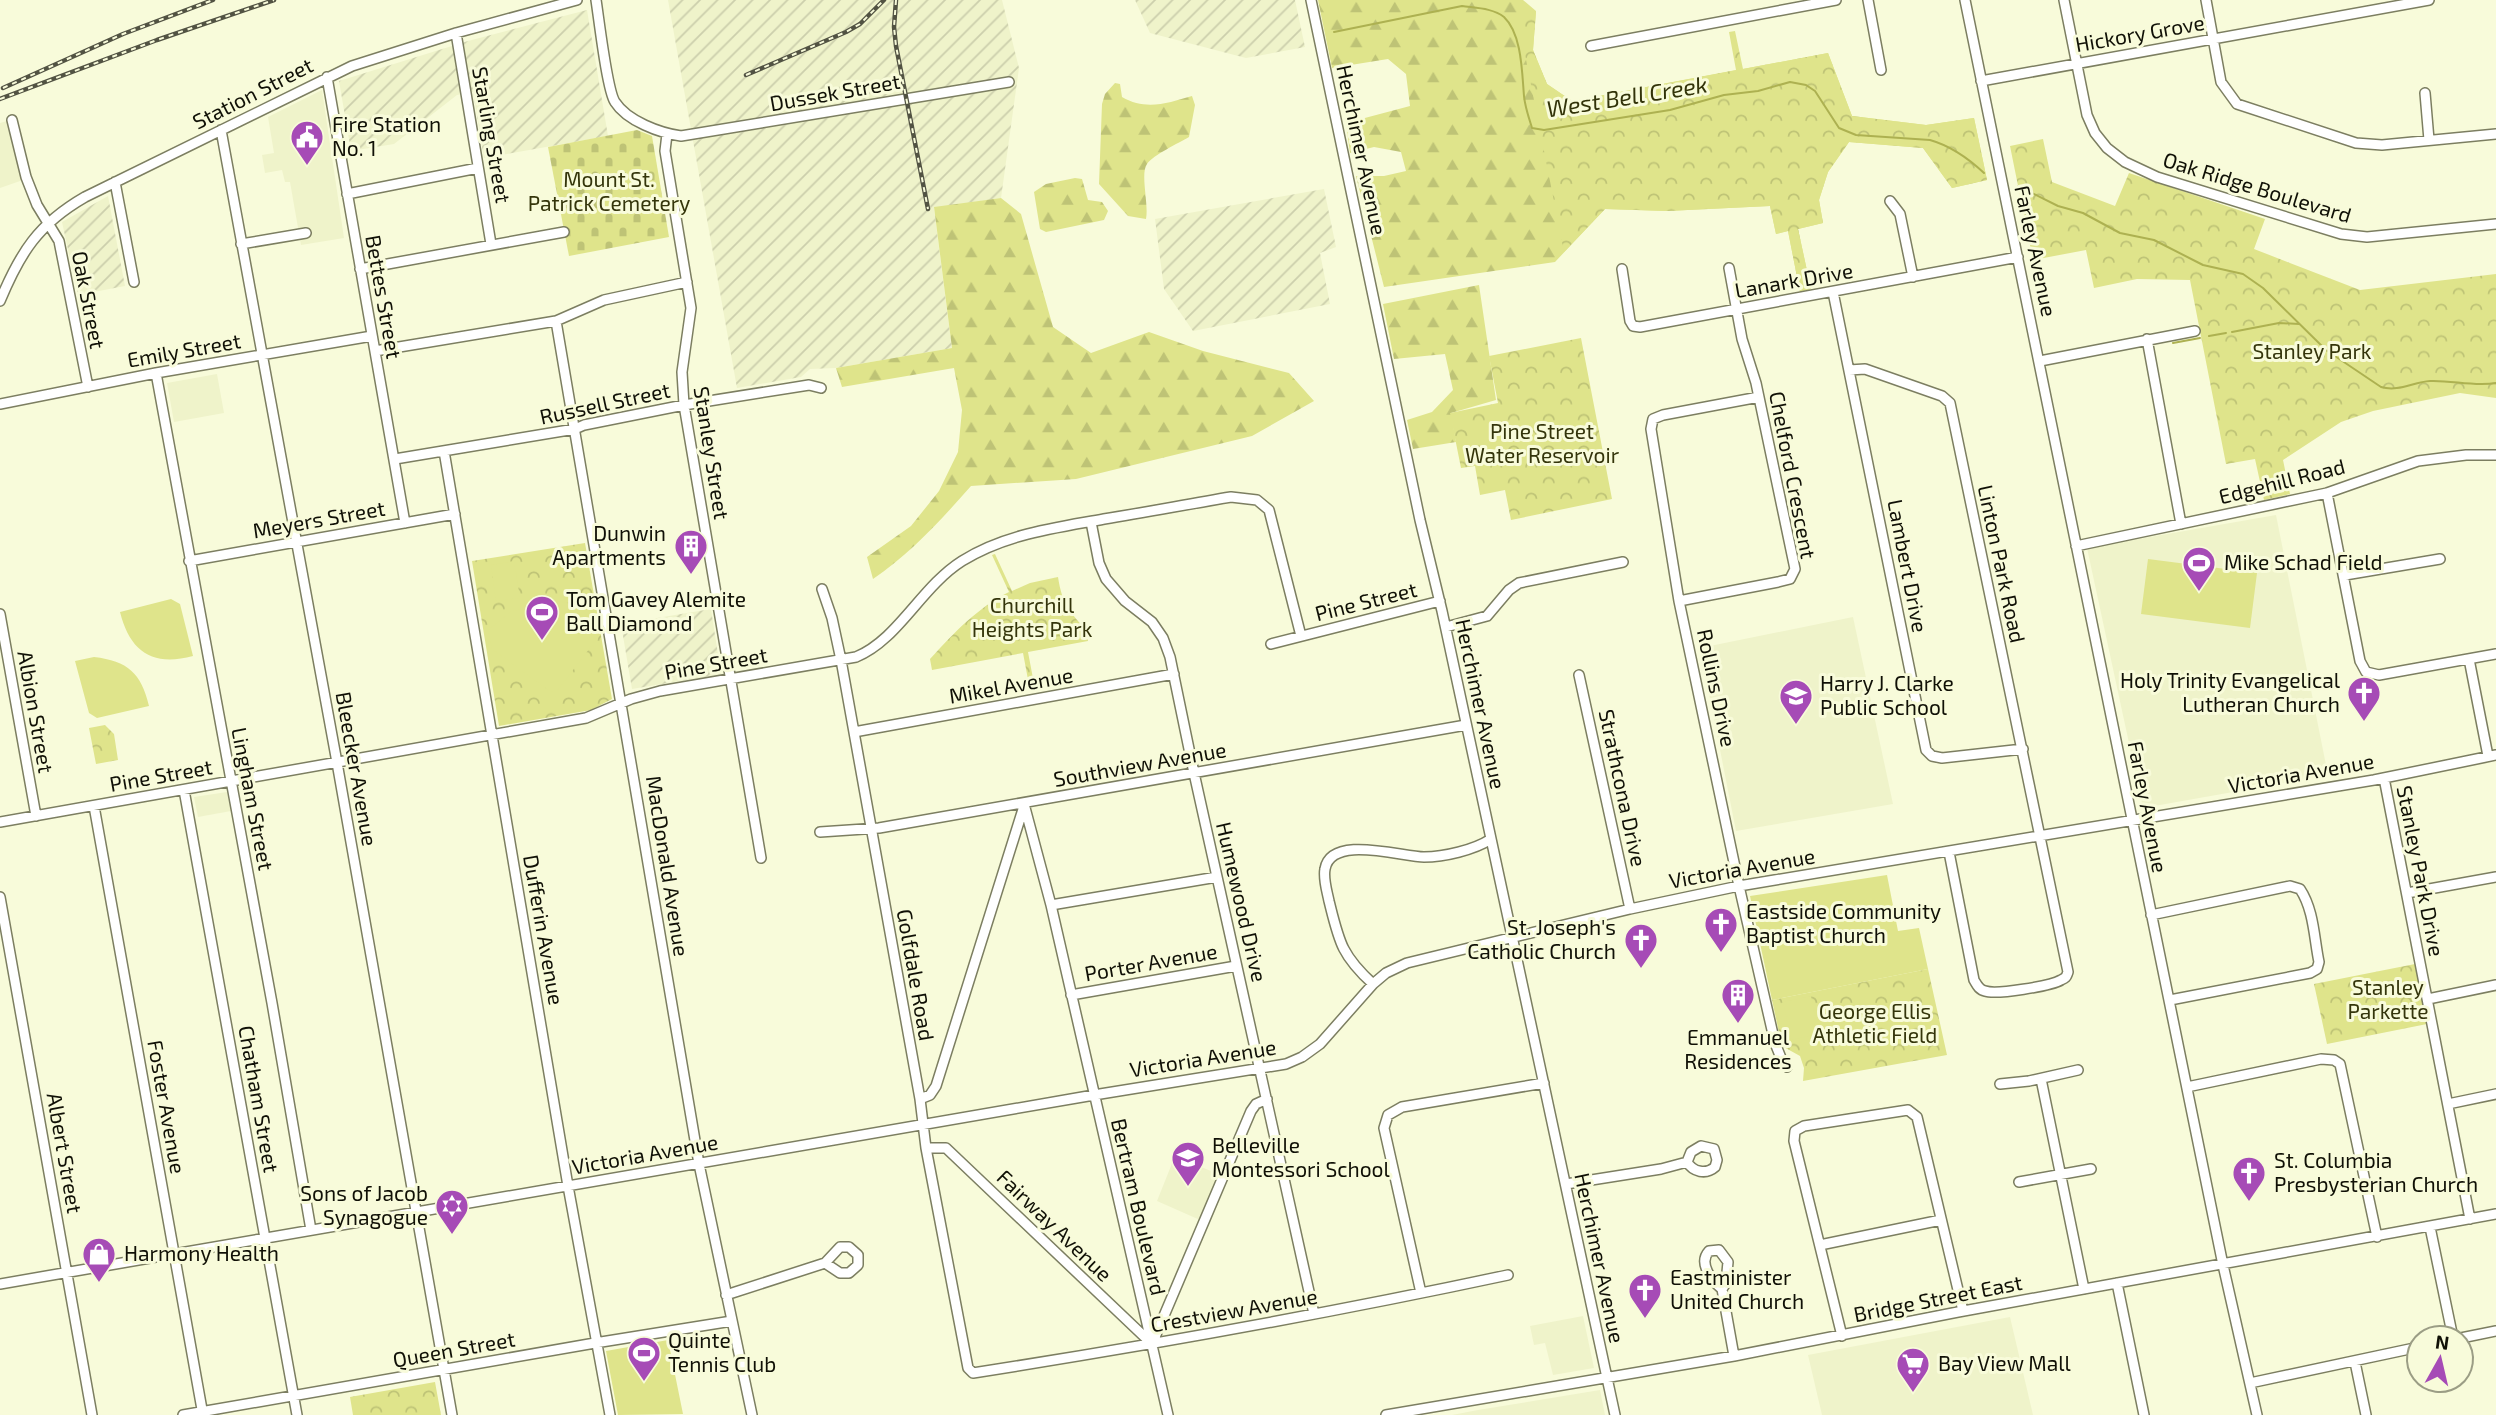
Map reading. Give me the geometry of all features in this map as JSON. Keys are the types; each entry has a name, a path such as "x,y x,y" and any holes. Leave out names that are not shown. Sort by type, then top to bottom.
{"street":[{"name":"Station Street","path":"0,302 22,254 47,222 63,210 115,182 327,77 380,55 577,0"},
{"path":"596,0 613,99 624,113 667,134"},
{"name":"Herchimer Avenue","path":"1311,0 1418,510 1446,627 1615,1415"},
{"path":"1591,46 1836,0"},
{"path":"1868,0 1881,70"},
{"name":"Farley Avenue","path":"1965,0 2223,1265 2257,1415"},
{"name":"Oak Ridge Boulevard","path":"2064,0 2081,93 2095,133 2107,148 2126,162 2157,177 2341,234 2367,237 2496,224"},
{"path":"2206,0 2221,82 2237,104 2356,143 2382,145 2496,134"},
{"name":"Hickory Grove","path":"1981,81 2429,0"},
{"name":"Starling Street","path":"456,33 491,244"},
{"name":"Bettes Street","path":"327,77 405,523"},
{"name":"Dussek Street","path":"667,134 681,136 1009,82"},
{"path":"2425,93 2428,141"},
{"name":"Oak Street","path":"12,120 26,177 37,205 59,241 88,387"},
{"name":"Bleecker Avenue","path":"221,130 337,763 452,1415"},
{"name":"Stanley Street","path":"667,134 665,150 691,308 682,372 684,405 761,858"},
{"path":"347,194 478,168"},
{"path":"115,182 134,282"},
{"path":"1890,201 1900,214 1913,277"},
{"path":"360,269 564,232"},
{"path":"241,244 306,233"},
{"name":"Lanark Drive","path":"1622,269 1630,321 1633,326 1640,327 2018,257"},
{"name":"Chelford Crescent","path":"1679,601 1790,579 1795,569 1759,397 1742,339 1729,268"},
{"path":"375,351 556,321 604,300 687,282"},
{"name":"Lambert Drive","path":"1833,292 1926,750 1932,756 1942,758 2023,749"},
{"name":"MacDonald Avenue","path":"556,321 699,1164 752,1415"},
{"path":"2040,361 2194,331"},
{"name":"Emily Street","path":"1,402 372,336"},
{"path":"2147,339 2181,524"},
{"name":"Linton Park Road","path":"1849,370 1866,369 1942,396 1950,403 2068,972 2066,978 2020,990 1986,992 1978,988 1949,852"},
{"name":"Lingham Street","path":"156,373 311,1230"},
{"name":"Russell Street","path":"395,460 575,429 684,405 808,385 821,388"},
{"name":"Rollins Drive","path":"1759,397 1653,419 1651,429 1679,601 1739,886 1775,1043 1787,1067"},
{"name":"Dufferin Avenue","path":"444,451 595,1343 610,1415"},
{"name":"Edgehill Road","path":"2076,546 2327,494 2418,461 2466,455 2496,455"},
{"path":"2327,494 2360,661 2366,672 2379,675 2496,654"},
{"name":"Pine Street","path":"0,822 586,718 660,691 841,660 867,652 878,645 935,582 978,552 1015,537 1231,496 1257,500 1269,510 1301,636"},
{"name":"Meyers Street","path":"190,561 455,514"},
{"name":"Humewood Drive","path":"1091,522 1099,563 1106,579 1118,595 1157,628 1167,647 1314,1314"},
{"path":"2345,575 2440,559"},
{"path":"1446,627 1486,616 1509,590 1519,583 1623,562"},
{"name":"Golfdale Road","path":"822,589 832,618 841,660 920,1099 926,1148 968,1368"},
{"name":"Pine Street","path":"1271,644 1440,601"},
{"name":"Albion Street","path":"0,614 36,816"},
{"path":"2469,659 2492,755"},
{"name":"Mikel Avenue","path":"854,732 1174,674"},
{"name":"Strathcona Drive","path":"1579,675 1630,909"},
{"name":"Southview Avenue","path":"820,832 871,830 1466,725"},
{"name":"Victoria Avenue","path":"0,1284 1094,1095 1260,1069 1296,1060 1320,1044 1373,984 1387,973 1407,963 1512,936 1739,886 2384,778 2492,755"},
{"name":"Stanley Park Drive","path":"2384,778 2470,1219"},
{"name":"Chatham Street","path":"184,790 297,1415"},
{"path":"920,1099 930,1094 936,1086 1024,804"},
{"name":"Bertram Boulevard","path":"1024,804 1051,905 1168,1415"},
{"name":"Foster Avenue","path":"94,806 203,1413"},
{"path":"1373,984 1354,967 1338,937 1325,883 1325,867 1332,857 1348,851 1366,849 1422,857 1441,856 1491,839"},
{"path":"1051,905 1217,877"},
{"path":"2407,893 2496,877"},
{"path":"2151,915 2290,886 2300,889 2307,900 2311,915 2318,969 2169,1000"},
{"name":"Albert Street","path":"0,897 92,1415"},
{"name":"Porter Avenue","path":"1071,995 1236,966"},
{"path":"2428,999 2496,985"},
{"path":"2187,1087 2321,1059 2334,1060 2340,1064 2377,1237"},
{"path":"2000,1083 2041,1079 2078,1070"},
{"path":"2041,1079 2084,1289"},
{"path":"1421,1293 1384,1128 1388,1115 1402,1107 1544,1083"},
{"path":"2448,1104 2496,1094"},
{"path":"1152,1344 1251,1111 1256,1104 1267,1100"},
{"path":"1842,1336 1794,1141 1795,1131 1804,1126 1908,1110 1913,1112 1917,1117 1962,1311"},
{"name":"Fairway Avenue","path":"926,1148 946,1148 1152,1344"},
{"path":"1566,1184 1661,1169 1687,1162"},
{"path":"2019,1182 2091,1168"},
{"name":"Bridge Street East","path":"1385,1415 1734,1356 1962,1311 2496,1214"},
{"path":"1820,1245 1941,1220"},
{"path":"2430,1227 2450,1324"},
{"path":"726,1295 825,1263"},
{"name":"Crestview Avenue","path":"968,1368 973,1373 1152,1344 1507,1275"},
{"path":"2117,1283 2144,1415"},
{"path":"1722,1289 1734,1356"},
{"name":"Queen Street","path":"183,1415 732,1321"},
{"path":"2475,1335 2496,1331"},
{"path":"2250,1383 2405,1351"},
{"path":"2355,1362 2366,1415"}],"shaded area":[{"path":"668,0 1002,0 1019,68 1001,198 934,208 952,348 836,368 810,369 801,377 737,388"},
{"path":"1135,0 1295,0 1305,47 1246,58 1150,33"},
{"path":"587,10 608,136 484,158 473,92 457,95 394,144 351,151 339,81 468,41"},
{"path":"322,90 344,238 301,245 290,182 285,182 282,170 265,173 262,155 274,153 268,117"},
{"path":"7,121 23,180 0,188 0,123"},
{"path":"1324,189 1336,247 1320,253 1330,304 1193,331 1164,289 1155,219"},
{"path":"108,196 125,286 78,295 62,222"},
{"path":"217,374 224,413 174,422 167,383"},
{"path":"2276,515 2328,775 2143,808 2087,548"},
{"path":"711,609 721,674 632,689 621,624"},
{"name":"Harry J. Clarke Public School","path":"1853,617 1893,804 1736,831 1700,648"},
{"path":"227,792 231,811 198,817 194,797"},
{"name":"Belleville Montessori School","path":"1175,1156 1218,1174 1200,1220 1157,1201"},
{"path":"1583,1316 1594,1368 1553,1375 1545,1343 1534,1345 1530,1326"},
{"name":"Bay View Mall","path":"2010,1317 2033,1415 1822,1415 1808,1355"},
{"path":"1600,1390 1605,1415 1452,1415 1478,1410"}],"green space":[{"path":"1318,0 1523,0 1536,11 1533,50 1547,84 1572,101 1828,53 1852,116 1926,125 1974,118 1987,180 1952,188 1923,148 1849,142 1828,172 1819,200 1823,223 1798,229 1811,289 1800,292 1788,231 1776,234 1770,206 1667,211 1605,209 1555,262 1384,287 1356,176 1384,176 1406,171 1401,152 1374,147 1350,153 1346,123 1410,106 1406,74 1388,59 1332,68"},
{"path":"1536,11 1533,50 1547,84 1572,101 1736,70 1729,32 1735,31 1743,69 1828,53 1852,116 1926,125 1974,118 1987,180 1952,188 1923,148 1849,142 1828,172 1819,200 1823,223 1798,229 1811,289 1800,292 1788,231 1776,234 1770,206 1667,211 1605,209 1564,252 1517,14"},
{"path":"1115,83 1120,84 1122,97 1140,104 1157,104 1192,96 1195,105 1189,137 1160,153 1147,164 1144,175 1146,219 1128,216 1099,184 1102,104 1105,94"},
{"name":"Mount St. Patrick Cemetery","path":"637,130 652,136 669,237 569,256 548,147"},
{"name":"Stanley Park","path":"2043,139 2052,182 2115,206 2129,173 2265,219 2254,249 2360,290 2496,274 2496,398 2460,393 2373,411 2341,422 2283,460 2290,494 2264,500 2255,459 2226,464 2190,280 2137,279 2094,288 2086,250 2033,260 2010,146"},
{"path":"1082,179 1088,200 1102,202 1108,211 1104,220 1046,232 1040,229 1034,192 1046,184"},
{"path":"1001,198 1021,214 1053,327 1091,353 1149,332 1203,351 1289,373 1314,401 1252,436 1076,479 971,486 913,547 873,579 867,557 911,526 939,491 958,452 962,410 954,368 842,387 836,368 952,348 934,207"},
{"path":"1479,285 1496,400 1451,413 1456,442 1413,449 1407,420 1432,412 1453,390 1445,354 1394,359 1383,304"},
{"name":"Pine Street Water Reservoir","path":"1581,338 1612,499 1511,520 1505,490 1480,495 1475,466 1461,468 1450,413 1498,403 1489,356"},
{"path":"585,543 612,699 591,710 499,726 472,561"},
{"name":"Churchill Heights Park","path":"995,554 1012,591 1030,583 1058,577 1065,603 1083,628 1088,641 1028,652 1035,689 1030,690 1023,653 932,670 930,659 948,640 976,613 1009,592 992,555"},
{"name":"Mike Schad Field","path":"2148,559 2257,573 2250,628 2141,614"},
{"path":"514,561 520,598 496,601 491,565"},
{"path":"171,599 180,604 193,656 166,659 145,653 124,626 120,612"},
{"name":"Tom Gavey Alemite Ball Diamond","path":"558,601 581,606 596,613 599,636 557,691 551,692 492,649 488,630 512,611"},
{"path":"94,657 116,662 131,671 142,685 149,706 97,718 89,713 75,661"},
{"path":"105,725 114,734 118,760 96,764 89,728"},
{"path":"1887,875 1898,931 1919,928 1928,969 1772,1000 1750,896"},
{"name":"Stanley Parkette","path":"2415,964 2427,1024 2327,1044 2314,984"},
{"name":"George Ellis Athletic Field","path":"1928,969 1947,1055 1803,1081 1804,1068 1800,1056 1782,1046 1772,1000"},
{"path":"1811,996 1818,1034 1791,1040 1783,1002"},
{"name":"Quinte Tennis Club","path":"668,1340 683,1414 618,1415 606,1351"},
{"path":"435,1382 441,1415 353,1415 350,1397"}],"waterway":[{"name":"West Bell Creek","path":"1334,32 1462,6 1484,9 1504,17 1514,33 1520,54 1525,104 1532,128 1544,130 1670,110 1724,95 1758,91 1790,82 1806,85 1815,91 1839,128 1856,135 1930,140 1959,153 1984,173"},
{"name":"West Bell Creek","path":"2018,186 2058,206 2083,213 2120,233 2154,240 2203,265 2243,274 2263,288 2326,350 2381,387 2394,388 2430,381 2496,383"},
{"path":"2232,332 2279,323 2299,324"},
{"path":"2209,336 2226,333"},
{"path":"2173,343 2200,338"}],"railway":[{"path":"3,88 123,34 213,0"},
{"path":"0,99 157,40 274,0"},
{"path":"746,75 846,32 860,24 884,0"},
{"path":"896,0 896,46 928,209"}],"place":[{"name":"Fire Station No. 1","path":"307,167"},
{"name":"Dunwin Apartments","path":"691,576"},
{"name":"Mike Schad Field","path":"2199,593"},
{"name":"Tom Gavey Alemite Ball Diamond","path":"542,642"},
{"name":"Holy Trinity Evangelical Lutheran Church","path":"2364,723"},
{"name":"Harry J. Clarke Public School","path":"1796,726"},
{"name":"Eastside Community Baptist Church","path":"1721,954"},
{"name":"St. Joseph's Catholic Church","path":"1641,970"},
{"name":"Emmanuel Residences","path":"1738,1025"},
{"name":"Belleville Montessori School","path":"1188,1188"},
{"name":"St. Columbia Presbysterian Church","path":"2249,1203"},
{"name":"Sons of Jacob Synagogue","path":"452,1236"},
{"name":"Harmony Health","path":"99,1284"},
{"name":"Eastminister United Church","path":"1645,1320"},
{"name":"Quinte Tennis Club","path":"644,1383"},
{"name":"Bay View Mall","path":"1913,1394"}]}
